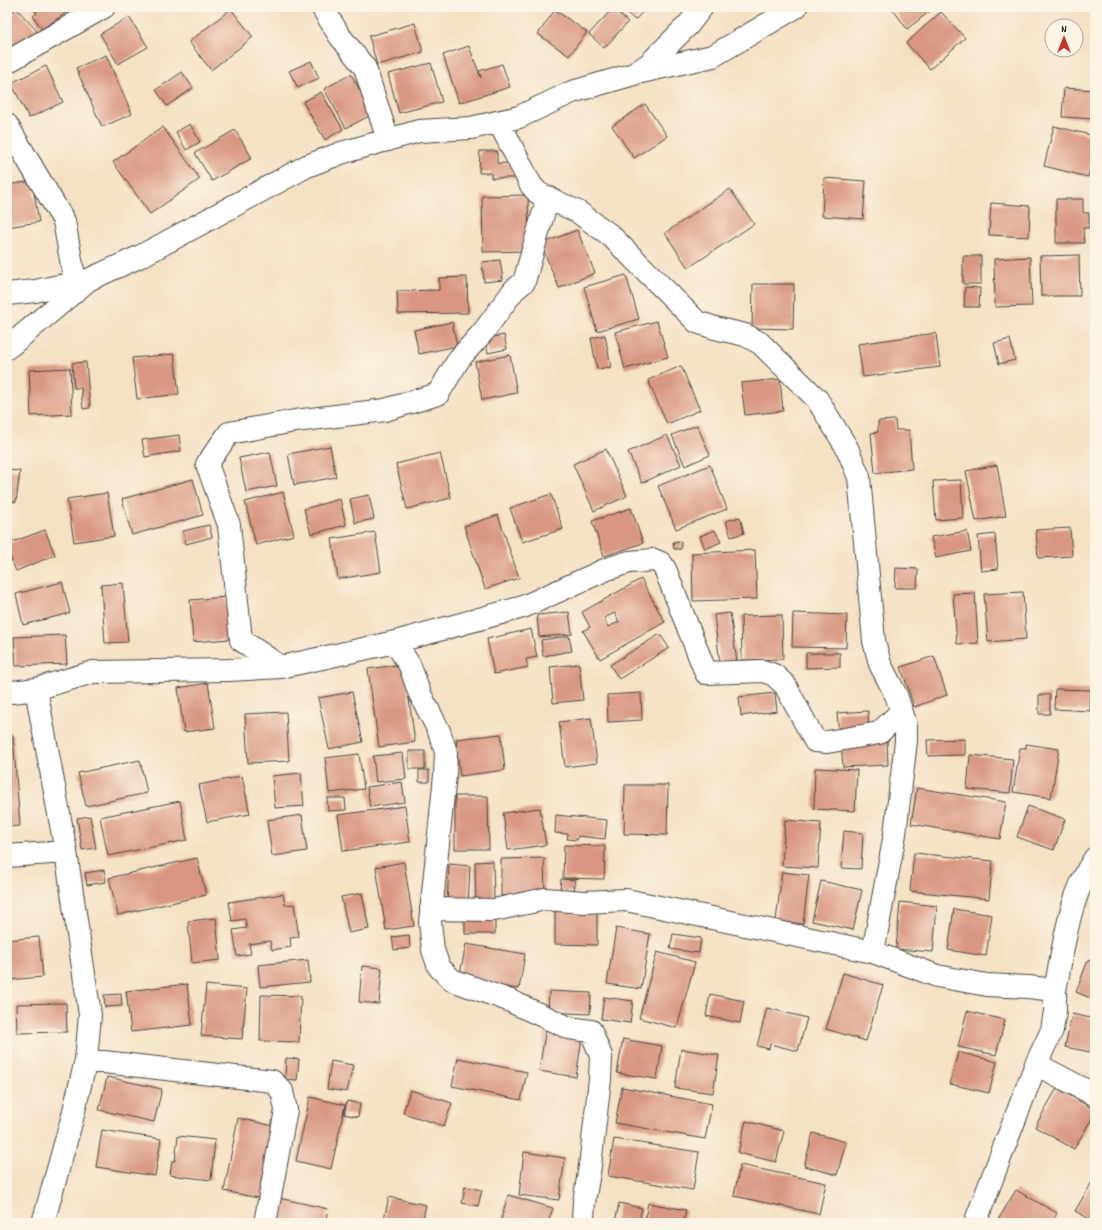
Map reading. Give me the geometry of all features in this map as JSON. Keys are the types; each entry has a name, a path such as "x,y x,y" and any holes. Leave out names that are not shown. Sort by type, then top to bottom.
{"street":[{"path":"7,62 104,7"},
{"path":"322,7 339,35 365,68 388,140"},
{"path":"634,74 649,64 689,24 702,7"},
{"path":"7,294 35,291 81,281 141,256 307,166 341,153 419,132 470,128 519,117 572,92 634,74 713,56 796,7"},
{"path":"499,122 531,185 538,193 578,212 610,235 698,322 715,328 746,335 760,343 816,399 847,448 859,477 874,641 880,664 896,695 906,725 906,740 895,834 873,952"},
{"path":"7,125 64,221 81,281"},
{"path":"281,668 241,640 230,526 207,464 230,433 295,421 385,410 438,394 459,359 484,331 514,290 524,282 548,197"},
{"path":"7,348 81,281"},
{"path":"7,691 13,692 36,689 93,672 281,668 395,642 523,608 607,569 629,562 654,560 661,563 665,569 706,673 763,671 774,675 785,685 815,741 827,742 879,733 901,712"},
{"path":"395,642 410,666 419,692 439,731 446,752 430,922 433,950 439,967 452,980 508,1000 569,1028 591,1030 601,1056 600,1079 590,1166 584,1202 584,1223"},
{"path":"36,689 66,852 90,1015 86,1060 72,1119 42,1223"},
{"path":"7,856 66,852"},
{"path":"975,1223 1036,1064 1052,1030 1055,1011 1055,990 1071,909 1086,871 1095,858"},
{"path":"431,909 494,910 545,899 584,902 626,900 873,952 937,976 987,985 1028,986 1055,990"},
{"path":"86,1060 272,1081 282,1091 286,1110 264,1223"},
{"path":"1036,1064 1095,1095"}],"building":[{"path":"33,7 67,7 69,11 42,29 33,16 37,13"},
{"path":"620,7 647,7 635,20"},
{"path":"16,8 37,31 15,51 7,42 7,16"},
{"path":"613,8 628,22 604,48 589,34"},
{"path":"892,8 934,8 907,29"},
{"path":"231,9 253,37 211,70 189,42"},
{"path":"555,10 587,32 569,56 538,34"},
{"path":"941,12 965,38 930,69 906,43"},
{"path":"129,17 148,47 118,64 100,34"},
{"path":"415,23 423,52 377,65 369,36"},
{"path":"469,46 481,78 479,71 502,64 510,87 459,103 443,55"},
{"path":"106,55 132,114 102,127 76,68"},
{"path":"311,61 319,78 298,88 289,71"},
{"path":"431,63 442,102 399,113 388,74"},
{"path":"46,66 63,102 29,118 11,83"},
{"path":"182,72 193,88 167,106 156,90"},
{"path":"351,74 373,114 346,128 324,89"},
{"path":"1064,88 1095,90 1095,119 1062,117"},
{"path":"321,92 343,129 325,140 303,102"},
{"path":"645,104 667,136 634,158 612,126"},
{"path":"190,124 200,142 186,150 176,132"},
{"path":"1054,126 1095,136 1095,149 1088,177 1044,166"},
{"path":"163,127 200,179 150,214 113,162"},
{"path":"235,130 252,158 212,181 195,153"},
{"path":"480,151 497,151 497,163 518,164 517,178 491,178 491,173 479,173"},
{"path":"824,178 866,181 863,219 822,216"},
{"path":"32,181 39,222 7,227 7,209 10,209 7,185"},
{"path":"730,189 754,224 688,268 665,233"},
{"path":"528,195 529,251 483,252 482,196"},
{"path":"1056,199 1083,199 1083,213 1089,213 1089,228 1083,228 1084,243 1056,243"},
{"path":"991,203 1030,206 1029,237 989,235"},
{"path":"577,230 595,273 559,288 541,244"},
{"path":"1079,255 1080,296 1041,296 1040,256"},
{"path":"963,256 981,256 981,284 963,284"},
{"path":"1030,257 1032,306 995,307 994,259"},
{"path":"500,260 503,280 484,282 482,262"},
{"path":"626,275 639,319 597,331 584,287"},
{"path":"467,277 468,313 398,314 397,291 439,290 439,278"},
{"path":"753,284 794,284 793,329 752,328"},
{"path":"965,287 980,288 979,307 964,307"},
{"path":"657,321 668,357 625,369 615,332"},
{"path":"452,322 457,346 419,354 414,330"},
{"path":"936,333 940,367 863,377 858,344"},
{"path":"504,335 507,349 488,353 485,339"},
{"path":"605,335 611,367 597,369 591,338"},
{"path":"1010,339 1015,360 999,364 994,343"},
{"path":"174,354 179,394 137,399 132,358"},
{"path":"510,355 517,393 482,400 475,362"},
{"path":"86,362 90,408 83,409 81,388 74,388 72,363"},
{"path":"681,366 700,410 667,424 648,380"},
{"path":"70,368 72,414 31,416 29,370"},
{"path":"780,379 783,411 745,415 741,383"},
{"path":"895,420 896,430 909,430 912,469 875,473 871,433 878,432 878,421"},
{"path":"697,425 710,455 685,466 672,435"},
{"path":"179,435 181,451 145,457 142,440"},
{"path":"667,435 681,465 642,483 628,452"},
{"path":"330,446 336,477 294,485 288,454"},
{"path":"606,449 627,496 594,511 573,464"},
{"path":"270,452 277,486 246,492 239,458"},
{"path":"440,453 451,498 407,509 396,464"},
{"path":"710,465 727,509 676,529 658,486"},
{"path":"997,465 1006,516 976,521 966,471"},
{"path":"7,470 20,471 16,502 7,501"},
{"path":"193,479 203,515 132,535 122,499"},
{"path":"961,480 963,518 936,520 933,481"},
{"path":"283,492 294,535 256,545 245,502"},
{"path":"107,493 114,536 74,542 67,499"},
{"path":"551,494 563,529 522,542 510,508"},
{"path":"369,495 374,519 355,523 350,499"},
{"path":"340,499 346,525 311,534 304,509"},
{"path":"631,508 643,543 604,556 592,521"},
{"path":"498,515 519,578 485,589 464,526"},
{"path":"740,517 744,533 731,537 726,521"},
{"path":"209,525 212,537 186,544 183,531"},
{"path":"1070,528 1072,556 1038,558 1036,530"},
{"path":"45,530 55,555 16,571 7,549 7,544"},
{"path":"715,530 721,542 705,549 700,536"},
{"path":"967,531 971,551 936,558 931,537"},
{"path":"375,532 381,572 338,579 332,539"},
{"path":"995,534 998,569 981,571 978,536"},
{"path":"681,541 681,549 674,549 673,542"},
{"path":"755,550 757,599 693,601 692,553"},
{"path":"896,568 918,569 917,588 895,588"},
{"path":"641,579 665,622 600,659 583,631 590,627 582,612","holes":["615,613 619,622 608,627 604,618"]},
{"path":"62,582 70,613 23,625 16,594"},
{"path":"123,583 128,642 105,643 101,585"},
{"path":"1023,592 1026,639 988,642 984,594"},
{"path":"975,593 978,643 957,644 953,594"},
{"path":"226,597 230,639 193,642 190,600"},
{"path":"569,612 572,634 539,637 537,615"},
{"path":"730,613 737,662 720,664 714,615"},
{"path":"793,613 847,615 846,648 792,647"},
{"path":"782,615 783,659 742,660 741,616"},
{"path":"531,629 537,657 526,659 528,667 494,674 487,639"},
{"path":"660,634 669,648 619,679 610,665"},
{"path":"65,635 67,664 16,666 14,637"},
{"path":"569,636 572,651 543,656 541,640"},
{"path":"806,653 840,653 840,667 806,668"},
{"path":"934,656 947,695 914,707 901,667"},
{"path":"404,664 415,742 379,747 368,669"},
{"path":"579,664 583,700 553,703 550,667"},
{"path":"208,683 215,728 184,732 178,688"},
{"path":"1055,689 1091,690 1090,711 1054,709"},
{"path":"352,692 363,742 329,749 318,698"},
{"path":"641,693 642,720 608,722 607,695"},
{"path":"775,693 777,711 741,716 739,697"},
{"path":"1039,695 1050,695 1050,714 1039,714"},
{"path":"868,711 869,732 839,734 837,713"},
{"path":"286,712 289,761 248,763 245,714"},
{"path":"591,718 597,763 565,767 559,722"},
{"path":"501,734 505,770 460,776 456,739"},
{"path":"7,735 13,735 20,826 7,827"},
{"path":"965,739 965,755 928,756 927,740"},
{"path":"887,740 888,765 843,767 841,742"},
{"path":"1026,744 1059,749 1051,798 1013,792 1020,748 1026,748"},
{"path":"409,751 425,751 425,769 409,769"},
{"path":"403,753 406,779 376,782 373,756"},
{"path":"359,754 364,789 329,793 325,758"},
{"path":"970,755 1013,759 1010,793 967,789"},
{"path":"140,760 147,793 86,806 78,773"},
{"path":"815,768 857,770 855,811 814,809"},
{"path":"419,770 429,770 429,782 419,782"},
{"path":"301,773 304,806 275,808 272,776"},
{"path":"242,776 250,814 207,822 199,785"},
{"path":"402,782 405,802 370,807 367,787"},
{"path":"625,785 668,785 667,835 624,834"},
{"path":"917,788 1006,802 1000,839 911,824"},
{"path":"455,796 488,796 489,849 455,849"},
{"path":"327,798 345,798 346,810 328,811"},
{"path":"180,801 187,840 108,856 100,817"},
{"path":"405,806 410,842 343,851 338,815"},
{"path":"1028,806 1065,819 1054,850 1017,837"},
{"path":"540,808 546,845 508,850 503,813"},
{"path":"302,815 307,851 272,856 267,820"},
{"path":"556,815 607,820 605,839 578,836 577,840 567,839 568,834 555,833"},
{"path":"90,816 96,848 82,850 77,818"},
{"path":"785,820 821,823 818,868 782,866"},
{"path":"844,831 863,833 861,869 841,868"},
{"path":"564,845 605,846 604,879 563,878"},
{"path":"914,853 993,861 989,899 910,891"},
{"path":"197,858 206,895 118,915 109,878"},
{"path":"544,858 545,895 501,896 501,859"},
{"path":"493,861 494,899 476,900 475,862"},
{"path":"404,862 414,926 386,930 376,867"},
{"path":"449,864 470,866 468,906 447,905"},
{"path":"104,870 106,882 87,885 85,873"},
{"path":"782,872 809,875 803,924 776,921"},
{"path":"561,879 575,880 574,892 560,891"},
{"path":"821,881 862,890 853,930 812,921"},
{"path":"362,893 369,929 349,933 341,897"},
{"path":"283,894 285,905 294,904 299,937 290,938 291,947 272,950 270,941 249,944 251,954 237,956 233,930 247,928 245,919 232,921 229,902"},
{"path":"900,902 937,906 933,952 896,949"},
{"path":"555,908 597,909 597,945 555,944"},
{"path":"954,909 992,915 986,956 948,950"},
{"path":"216,918 220,960 192,963 188,921"},
{"path":"465,919 495,919 495,934 465,934"},
{"path":"616,928 650,934 641,989 607,984"},
{"path":"673,934 701,938 699,953 670,949"},
{"path":"409,935 410,948 394,950 392,937"},
{"path":"39,937 43,977 7,980 7,940"},
{"path":"466,944 525,954 519,989 459,979"},
{"path":"657,952 695,962 677,1028 639,1018"},
{"path":"308,960 310,982 260,987 258,965"},
{"path":"1088,960 1095,963 1095,1000 1076,992"},
{"path":"362,966 382,968 379,1004 359,1002"},
{"path":"843,973 883,985 866,1041 826,1029"},
{"path":"187,984 192,1025 131,1032 126,991"},
{"path":"206,985 247,989 242,1039 201,1036"},
{"path":"549,991 591,993 590,1014 548,1012"},
{"path":"121,994 122,1006 105,1007 104,995"},
{"path":"710,994 744,1001 740,1023 706,1016"},
{"path":"261,995 301,996 299,1042 260,1041"},
{"path":"604,997 633,1001 630,1023 601,1019"},
{"path":"66,1003 67,1032 17,1033 16,1004"},
{"path":"767,1008 807,1018 798,1051 770,1044 769,1049 757,1046"},
{"path":"967,1011 1005,1020 996,1055 958,1047"},
{"path":"1072,1014 1095,1019 1095,1053 1065,1047"},
{"path":"546,1027 583,1032 576,1077 539,1071"},
{"path":"623,1039 662,1046 657,1079 617,1073"},
{"path":"681,1049 719,1055 713,1093 675,1088"},
{"path":"958,1052 997,1062 989,1093 950,1084"},
{"path":"286,1058 299,1059 297,1080 285,1079"},
{"path":"458,1058 527,1072 521,1100 452,1086"},
{"path":"331,1061 353,1065 347,1092 327,1089"},
{"path":"107,1077 162,1089 154,1122 99,1110"},
{"path":"622,1087 712,1104 705,1139 615,1123"},
{"path":"1057,1088 1095,1110 1095,1113 1074,1149 1035,1127"},
{"path":"410,1090 452,1103 444,1126 403,1113"},
{"path":"310,1097 345,1105 331,1169 296,1161"},
{"path":"347,1101 360,1104 358,1117 344,1114"},
{"path":"238,1118 278,1127 263,1199 224,1191"},
{"path":"746,1121 784,1131 776,1162 738,1153"},
{"path":"102,1130 161,1139 155,1176 96,1167"},
{"path":"813,1133 846,1142 837,1175 804,1166"},
{"path":"178,1136 215,1140 211,1180 170,1175 172,1161 175,1161"},
{"path":"614,1139 699,1152 693,1190 608,1176"},
{"path":"524,1152 565,1158 559,1200 519,1195"},
{"path":"740,1165 826,1183 819,1214 734,1196"},
{"path":"1095,1177 1095,1222 1075,1211"},
{"path":"465,1187 482,1190 478,1206 462,1203"},
{"path":"1016,1190 1057,1213 1052,1223 1003,1223 998,1220"},
{"path":"508,1195 553,1208 548,1223 500,1223"},
{"path":"389,1197 426,1205 422,1223 383,1223"},
{"path":"279,1198 328,1209 325,1223 274,1223"},
{"path":"619,1203 642,1208 639,1223 615,1223"},
{"path":"648,1203 686,1210 683,1223 644,1223"}]}
